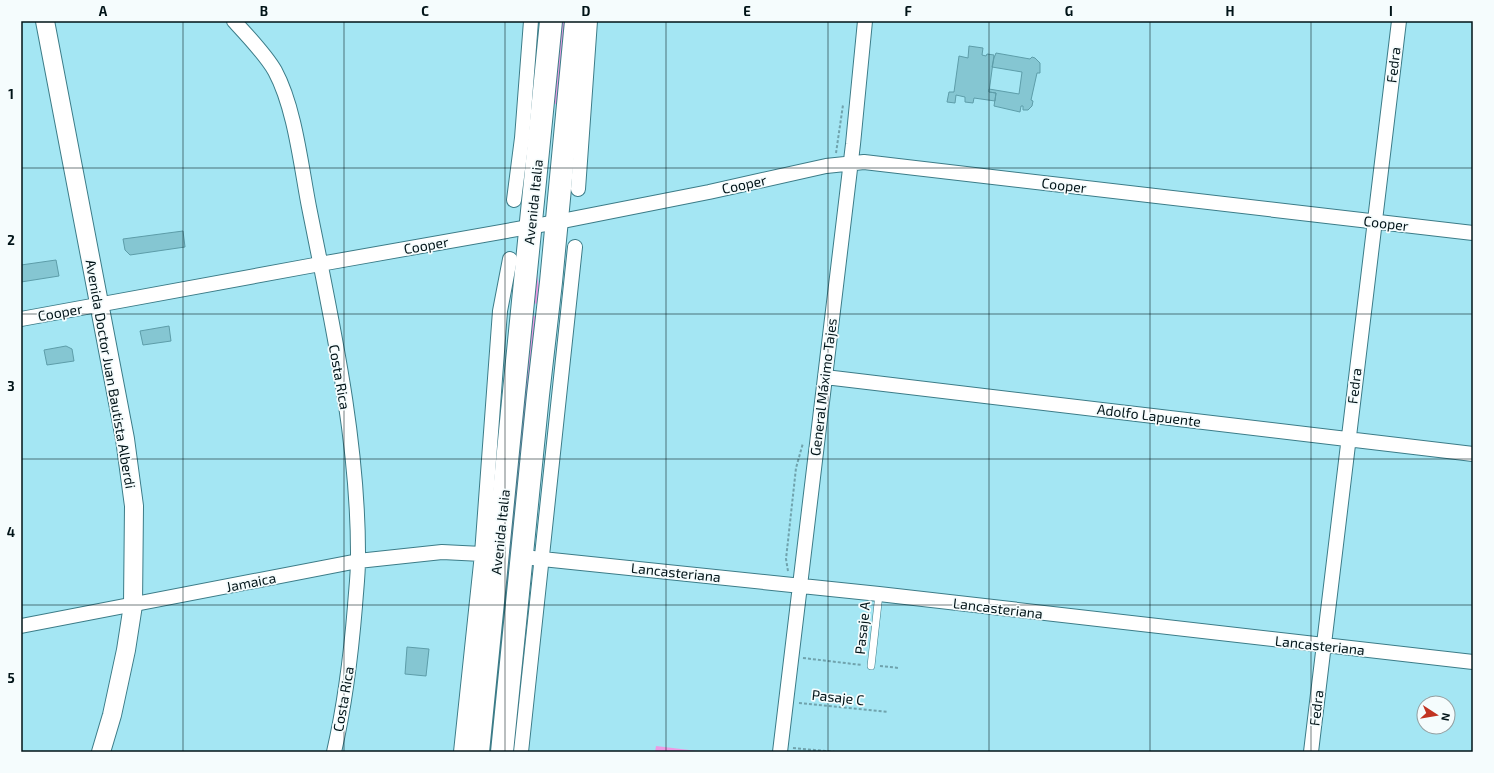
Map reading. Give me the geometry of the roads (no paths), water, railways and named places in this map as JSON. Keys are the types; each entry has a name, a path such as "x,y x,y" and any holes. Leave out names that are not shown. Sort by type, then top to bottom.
{"main road":[{"name":"Avenida Italia","path":"478,752 530,227 536,126 551,21"},
{"name":"Avenida Italia","path":"502,752 515,724 532,558 538,395 542,358 558,310 561,281 557,222 572,144 567,109 583,22"},
{"path":"536,126 547,140 548,152 543,206 544,213 547,219 557,222"},
{"path":"530,227 537,229 541,234 541,280 546,298 558,310"}],"street":[{"name":"Avenida Doctor Juan Bautista Alberdi","path":"45,21 125,439 134,506 133,605 126,650 112,714 101,752"},
{"name":"Costa Rica","path":"234,21 274,71 287,100 346,403 356,495 358,561 349,669 334,752"},
{"name":"Avenida Italia","path":"514,200 536,126 531,21"},
{"name":"General Máximo Tajes","path":"780,749 850,163 865,21"},
{"name":"Fedra","path":"1310,752 1399,21"},
{"name":"Avenida Italia","path":"578,189 572,144 583,22"},
{"path":"536,126 567,109"},
{"name":"Cooper","path":"21,319 557,222 709,192 826,166 864,162 1473,233"},
{"name":"Avenida Italia","path":"561,281 575,247"},
{"name":"Avenida Italia","path":"461,752 482,554 500,311 510,259"},
{"name":"Avenida Italia","path":"532,558 559,396 563,358 558,310"},
{"path":"500,311 558,310"},
{"path":"542,358 563,358"},
{"name":"Adolfo Lapuente","path":"825,377 1473,454"},
{"path":"538,395 559,396"},
{"name":"Jamaica","path":"21,626 358,561 442,552 482,554"},
{"name":"Lancasteriana","path":"532,558 800,585 1473,662"},
{"name":"Avenida Italia","path":"515,724 521,752"}],"lane":[{"name":"Pasaje A","path":"872,666 879,594"}]}
